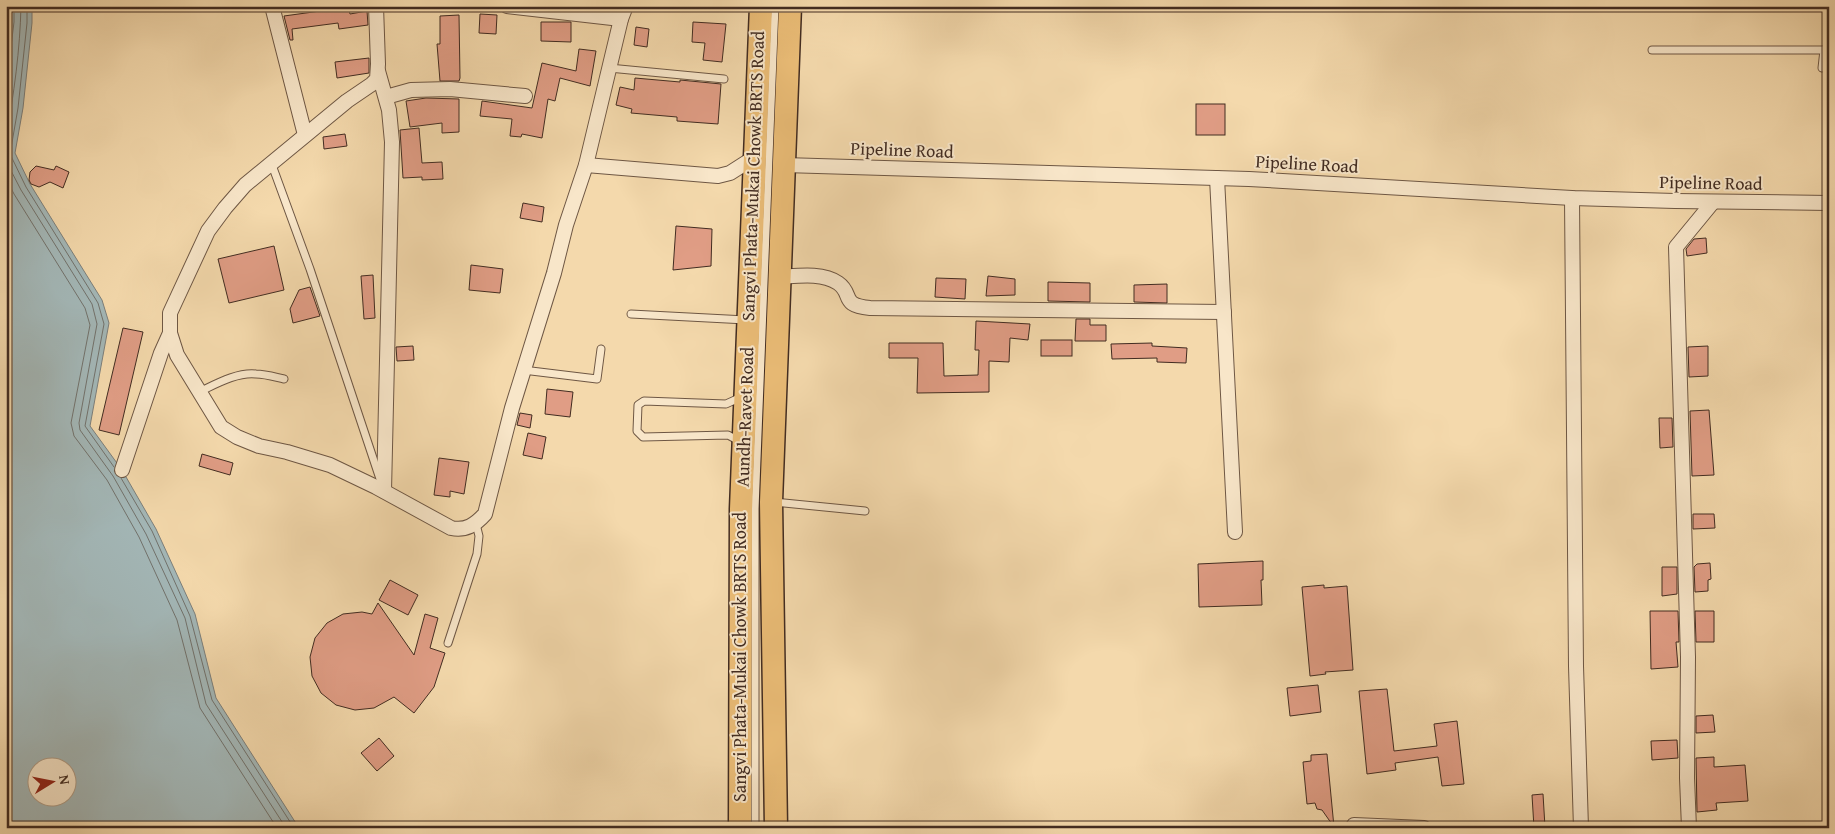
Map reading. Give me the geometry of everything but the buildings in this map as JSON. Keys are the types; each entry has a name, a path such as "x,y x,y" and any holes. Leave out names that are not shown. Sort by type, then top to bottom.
{"main road":[{"name":"Aundh-Ravet Road","path":"740,828 741,519 761,6"},
{"name":"Aundh-Ravet Road","path":"776,828 771,502 790,6"}],"street":[{"path":"272,6 305,135"},
{"path":"376,6 377,79 305,135 245,186 225,208 208,230 170,313 170,333 177,356 220,427 236,437 259,446 330,465 384,491 451,528 461,530 476,524 485,514 523,370 586,165 608,68 623,13 507,6"},
{"path":"378,71 389,110 392,142 384,491"},
{"path":"386,96 411,90 450,89 525,96"},
{"path":"586,165 718,176 730,173 755,157"},
{"name":"Pipeline Road","path":"784,165 1217,178 1572,198 1829,203"},
{"path":"1217,178 1235,532"},
{"path":"1572,198 1576,666 1581,828"},
{"path":"1689,828 1687,778 1688,657 1676,247 1713,202"},
{"path":"779,277 809,276 825,278 838,283 844,290 848,300 857,306 864,307 1224,312"},
{"path":"122,470 161,352 170,333"},
{"path":"1354,825 1424,828"}],"lane":[{"name":"Sangvi Phata-Mukai Chowk BRTS Road","path":"755,828 755,509 776,6"},
{"path":"1652,50 1826,50 1822,68"},
{"path":"608,68 724,78"},
{"path":"272,165 310,269 384,491"},
{"path":"631,314 749,320"},
{"path":"523,370 597,378 600,349"},
{"path":"199,392 229,379 247,374 284,379"},
{"path":"744,443 728,435 642,437 637,431 637,412 638,406 644,401 726,404 737,398 746,388"},
{"path":"771,502 865,511"},
{"path":"448,643 477,554 479,536 476,524"}],"water":[{"path":"6,6 32,6 23,108 15,153 30,184 102,300 109,323 90,426 122,470 156,529 195,614 216,698 299,828 6,828"}]}
